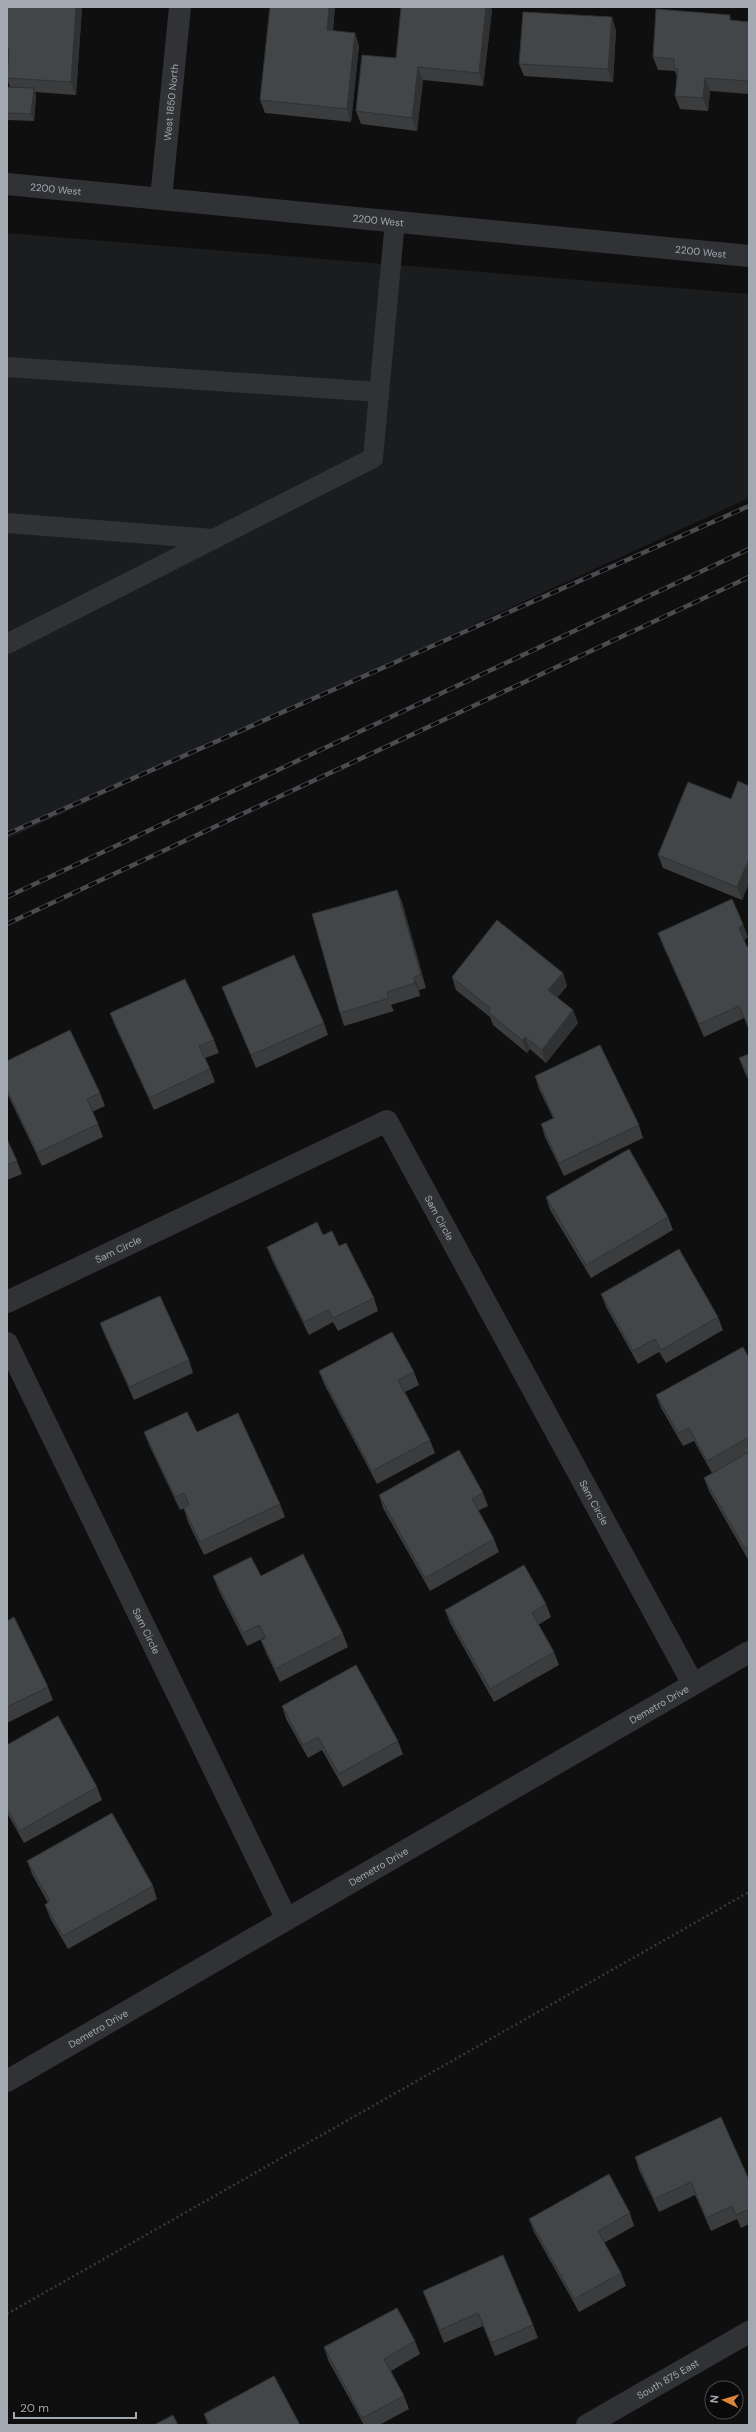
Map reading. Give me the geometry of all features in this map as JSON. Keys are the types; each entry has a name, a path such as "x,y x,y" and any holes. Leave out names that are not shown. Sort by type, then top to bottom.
{"street":[{"name":"West 1850 North","path":"160,198 180,7"},
{"name":"2200 West","path":"7,184 749,256"},
{"name":"Sam Circle","path":"7,1302 387,1121 693,1684"},
{"name":"Sam Circle","path":"7,1343 286,1918"},
{"name":"Demetro Drive","path":"7,2081 286,1918 749,1652"},
{"name":"South 875 East","path":"587,2425 749,2332"}],"lane":[{"path":"7,644 373,458 388,283 395,221"},
{"path":"7,367 379,392"},
{"path":"7,523 213,539"}],"path":[{"path":"7,2314 749,1892"}],"shaded area":[{"path":"7,233 749,294 749,498 7,839"}],"building":[{"path":"7,7 76,7 71,82 7,78 9,49 7,49"},
{"path":"270,7 329,7 327,30 355,33 347,109 260,100"},
{"path":"401,7 486,7 479,73 418,67 412,118 356,111 362,55 396,58"},
{"path":"656,9 730,15 730,20 749,22 749,81 705,78 703,98 675,96 678,69 674,68 674,59 653,57"},
{"path":"523,12 612,17 608,69 519,64"},
{"path":"7,87 34,88 31,114 7,113"},
{"path":"738,781 749,786 749,859 737,887 658,855 688,782 731,799"},
{"path":"397,890 421,975 414,977 415,983 387,992 389,998 340,1013 312,914"},
{"path":"732,899 743,924 739,928 747,947 749,946 749,1026 739,1006 699,1024 658,933"},
{"path":"497,920 563,973 548,990 573,1010 542,1050 525,1037 522,1040 488,1012 490,1008 452,977"},
{"path":"294,955 324,1023 251,1055 222,987"},
{"path":"185,979 214,1040 199,1046 210,1069 149,1098 110,1013"},
{"path":"70,1030 100,1093 87,1099 98,1124 37,1153 7,1090 7,1061"},
{"path":"600,1045 639,1125 559,1163 541,1124 554,1118 535,1076"},
{"path":"749,1054 749,1078 739,1058"},
{"path":"7,1139 17,1161 7,1165"},
{"path":"629,1149 668,1217 586,1265 546,1197"},
{"path":"317,1222 323,1235 332,1231 339,1246 346,1243 374,1298 333,1318 328,1310 304,1322 267,1247"},
{"path":"679,1249 718,1317 661,1350 655,1339 633,1351 601,1294"},
{"path":"160,1296 189,1360 129,1387 100,1323"},
{"path":"392,1332 414,1372 398,1380 430,1440 372,1471 319,1371"},
{"path":"743,1347 749,1358 749,1437 707,1461 689,1428 678,1433 656,1395"},
{"path":"187,1412 197,1432 238,1413 280,1504 200,1542 184,1509 189,1504 184,1493 175,1497 144,1432"},
{"path":"459,1450 483,1493 472,1499 494,1539 425,1578 379,1495"},
{"path":"749,1452 749,1546 745,1549 704,1478"},
{"path":"303,1554 343,1634 275,1669 261,1640 266,1638 259,1625 243,1633 213,1576 251,1557 261,1576"},
{"path":"524,1565 546,1604 532,1613 554,1652 490,1689 445,1610"},
{"path":"14,1617 48,1687 7,1707 7,1621"},
{"path":"356,1665 398,1741 339,1774 318,1737 303,1745 282,1706"},
{"path":"58,1716 97,1787 19,1831 7,1808 7,1745"},
{"path":"112,1813 153,1886 63,1936 45,1905 50,1901 27,1861"},
{"path":"721,2117 749,2180 749,2209 736,2215 732,2206 706,2218 691,2182 654,2199 635,2157"},
{"path":"609,2174 630,2213 598,2231 621,2273 574,2299 529,2219"},
{"path":"503,2255 533,2325 491,2343 478,2313 440,2330 423,2291"},
{"path":"397,2308 415,2341 384,2359 404,2396 362,2418 324,2347"},
{"path":"274,2376 300,2425 210,2425 204,2414"},
{"path":"173,2415 178,2425 154,2425"}],"railway":[{"path":"7,834 749,506"},
{"path":"7,897 749,549"},
{"path":"7,924 749,577"}]}
